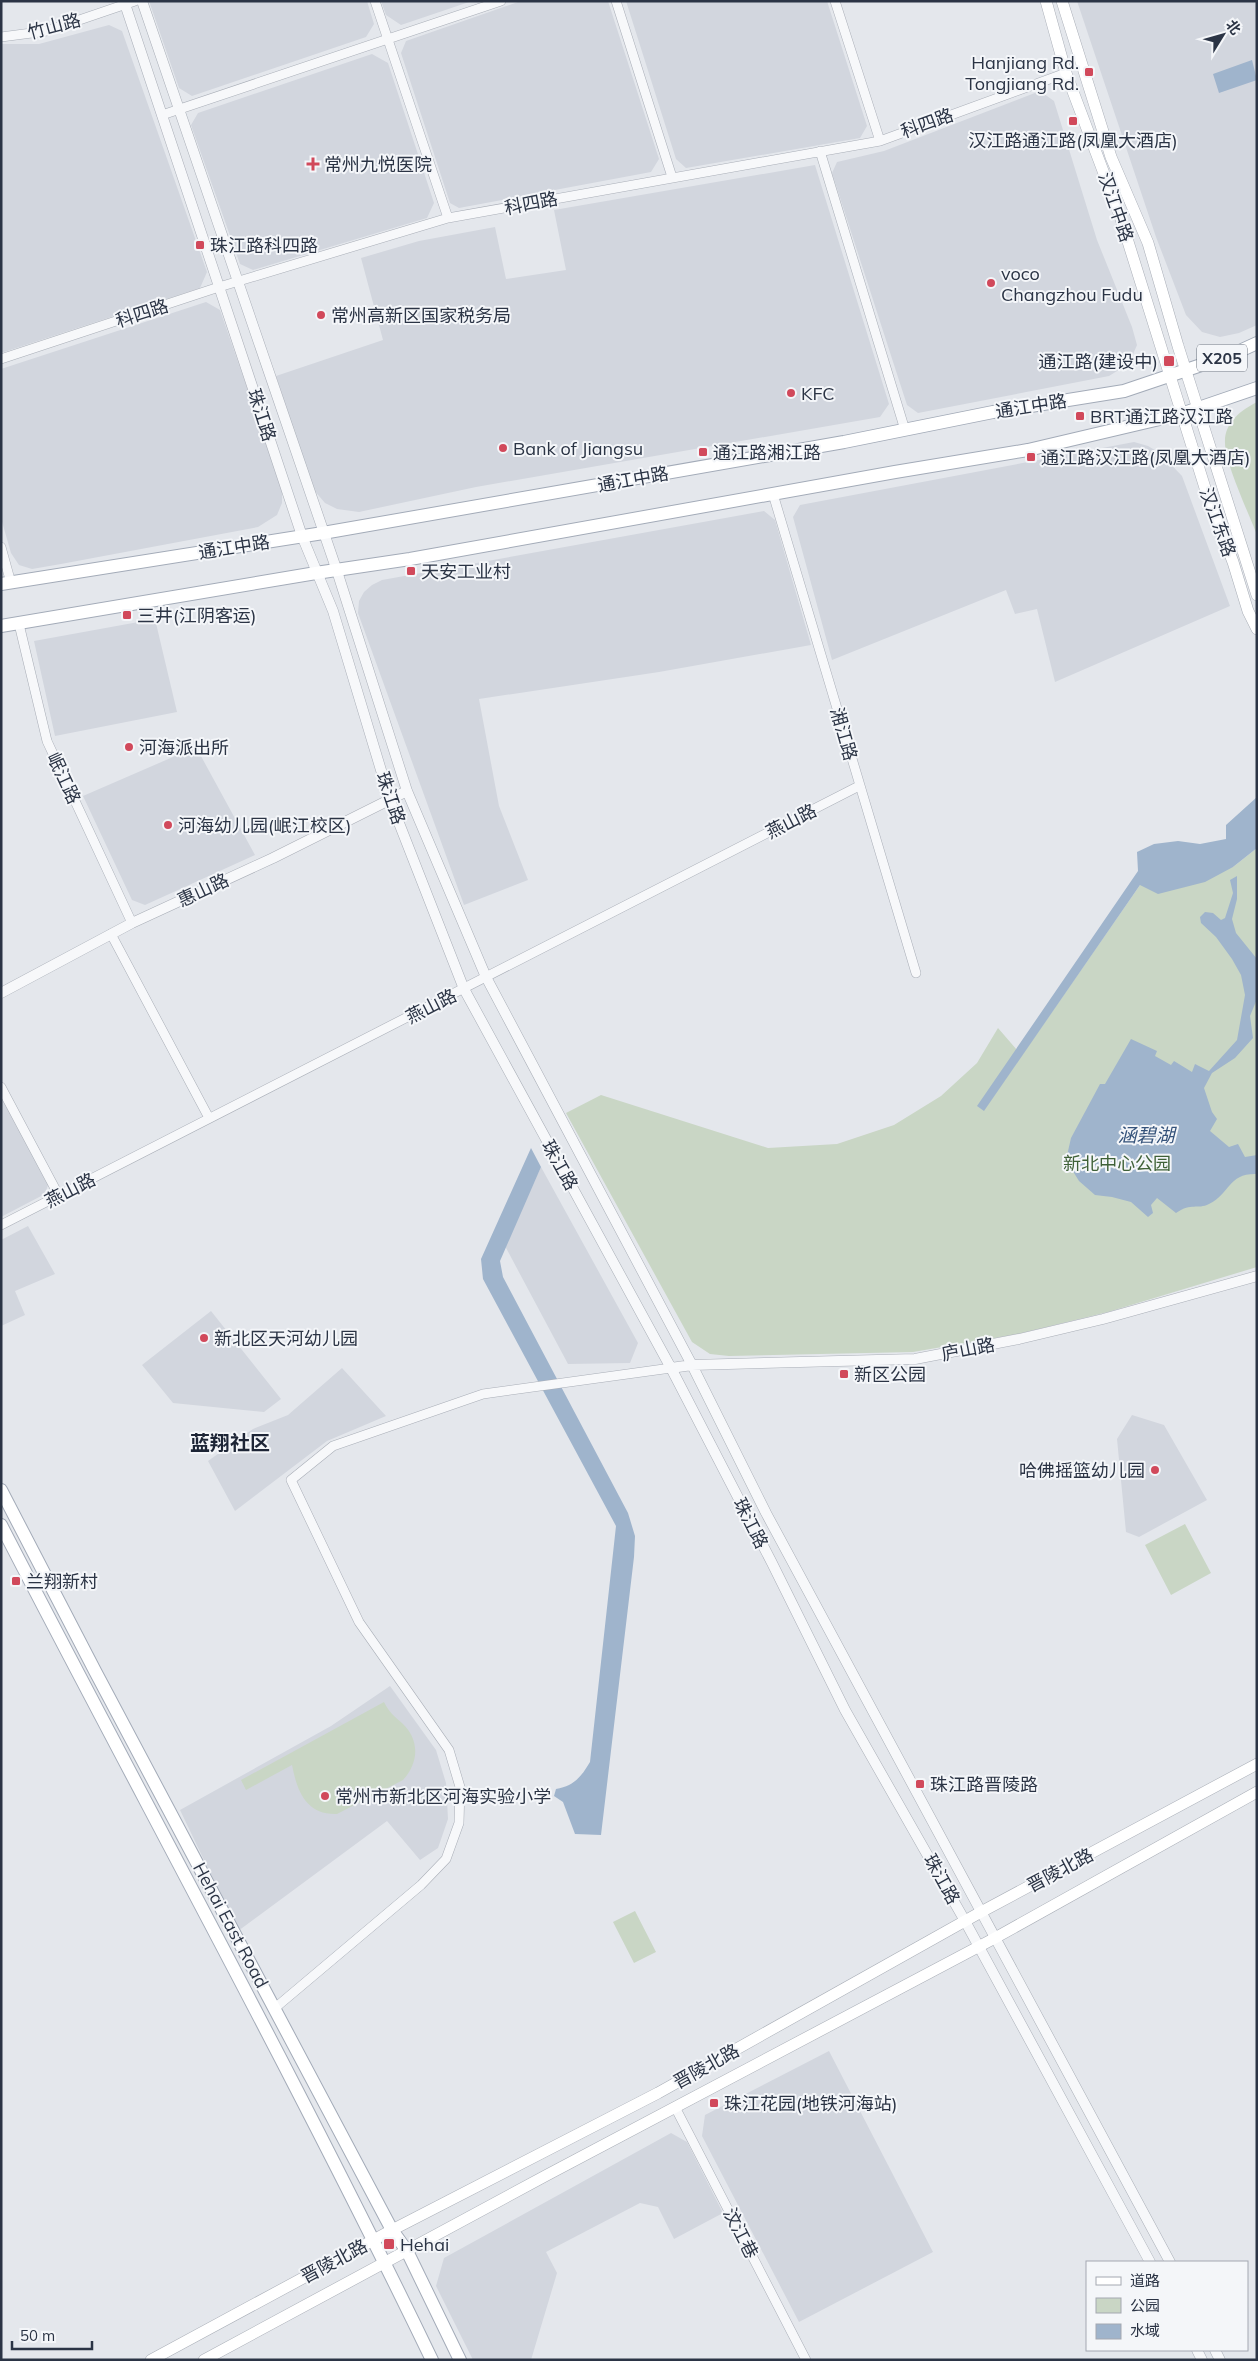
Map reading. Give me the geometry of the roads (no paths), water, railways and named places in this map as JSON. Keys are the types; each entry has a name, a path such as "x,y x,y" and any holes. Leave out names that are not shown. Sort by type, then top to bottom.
{"main road":[{"name":"汉江中路","path":"1046,1 1066,73 1120,216 1182,414"},
{"name":"汉江中路","path":"1062,1 1111,157 1148,243 1193,393"},
{"name":"通江中路","path":"6,583 323,533 905,430 993,412 1124,391 1171,377 1257,344"},
{"name":"X205","path":"1198,409 1257,388"},
{"name":"汉江东路","path":"1193,393 1244,560 1257,595"},
{"path":"1,626 316,572 337,571 1028,450 1198,409"},
{"name":"汉江东路","path":"1182,414 1206,491 1257,629"},
{"name":"Hehai East Road","path":"1,1490 392,2230 407,2251 460,2360"},
{"name":"Hehai East Road","path":"1,1525 251,2000 385,2263 432,2360"},
{"name":"晋陵北路","path":"151,2360 373,2240 658,2093 981,1912 1257,1764"},
{"name":"晋陵北路","path":"204,2360 675,2107 979,1947 1257,1792"}],"street":[{"name":"珠江路","path":"142,1 337,571 407,791 486,977 692,1365 771,1522 1169,2261"},
{"path":"375,1 448,218"},
{"path":"162,115 501,1"},
{"path":"616,1 672,177"},
{"path":"834,1 880,141"},
{"name":"珠江路","path":"128,2 162,115 302,536 333,611 390,800 464,989 671,1368 772,1563 845,1710 965,1921 1149,2261"},
{"name":"竹山路","path":"1,37 47,31 128,2"},
{"name":"科四路","path":"1,359 219,287 448,218 880,141 1066,73"},
{"path":"820,151 905,430"},
{"name":"湘江路","path":"773,494 916,973"},
{"path":"1,547 6,583"},
{"name":"岷江路","path":"19,624 46,741 132,923"},
{"name":"燕山路","path":"1,1226 859,786"},
{"name":"惠山路","path":"1,993 132,923 273,858 407,791"},
{"path":"112,934 209,1118"},
{"path":"1,1087 59,1196"},
{"name":"庐山路","path":"671,1368 692,1365 915,1359 1094,1322 1257,1276"},
{"path":"275,2008 421,1885 446,1860 459,1823 460,1787 448,1750 359,1622 291,1480 333,1446 483,1394 671,1368"},
{"name":"汶江巷","path":"675,2107 806,2360"}],"water":[{"path":"1252,60 1257,80 1219,93 1213,74"},
{"path":"1257,797 1257,848 1233,867 1205,882 1158,894 1140,885 984,1111 977,1106 1138,871 1137,852 1154,844 1178,841 1200,844 1226,839 1226,825"},
{"name":"涵碧湖","path":"1237,876 1237,899 1232,919 1236,933 1257,959 1257,999 1250,1016 1253,1038 1235,1058 1212,1073 1204,1088 1212,1112 1217,1119 1210,1131 1229,1147 1238,1144 1245,1157 1257,1155 1257,1174 1240,1177 1235,1180 1222,1195 1205,1206 1190,1207 1176,1213 1157,1198 1151,1205 1153,1213 1148,1217 1131,1202 1095,1195 1079,1181 1066,1160 1071,1138 1100,1084 1105,1084 1131,1039 1157,1051 1155,1056 1171,1065 1174,1061 1192,1072 1195,1064 1209,1071 1237,1040 1245,995 1241,975 1216,937 1201,923 1200,917 1205,912 1213,913 1221,920 1225,918 1233,893 1230,880"},
{"path":"531,1148 541,1167 500,1261 503,1277 628,1513 635,1536 601,1835 575,1834 563,1802 554,1796 556,1789 568,1786 576,1780 590,1762 616,1526 483,1279 481,1259"}],"place":[{"name":"Hanjiang Rd. Tongjiang Rd.","path":"1089,72"},
{"name":"汉江路通江路(凤凰大酒店)","path":"1073,121"},
{"name":"常州九悦医院","path":"313,164"},
{"name":"珠江路科四路","path":"200,245"},
{"name":"voco Changzhou Fudu","path":"991,283"},
{"name":"常州高新区国家税务局","path":"321,315"},
{"name":"通江路(建设中)","path":"1169,361"},
{"name":"KFC","path":"791,393"},
{"name":"BRT通江路汉江路","path":"1080,416"},
{"name":"Bank of Jiangsu","path":"503,448"},
{"name":"通江路湘江路","path":"703,452"},
{"name":"通江路汉江路(凤凰大酒店)","path":"1031,457"},
{"name":"天安工业村","path":"411,571"},
{"name":"三井(江阴客运)","path":"127,615"},
{"name":"河海派出所","path":"129,747"},
{"name":"河海幼儿园(岷江校区)","path":"168,825"},
{"name":"新北区天河幼儿园","path":"204,1338"},
{"name":"新区公园","path":"844,1374"},
{"name":"哈佛摇篮幼儿园","path":"1155,1470"},
{"name":"兰翔新村","path":"16,1581"},
{"name":"珠江路晋陵路","path":"920,1784"},
{"name":"常州市新北区河海实验小学","path":"325,1796"},
{"name":"珠江花园(地铁河海站)","path":"714,2103"},
{"name":"Hehai","path":"389,2244"}],"district":[{"name":"蓝翔社区","path":"230,1442"}],"park label":[{"name":"新北中心公园","path":"1117,1163"}]}
